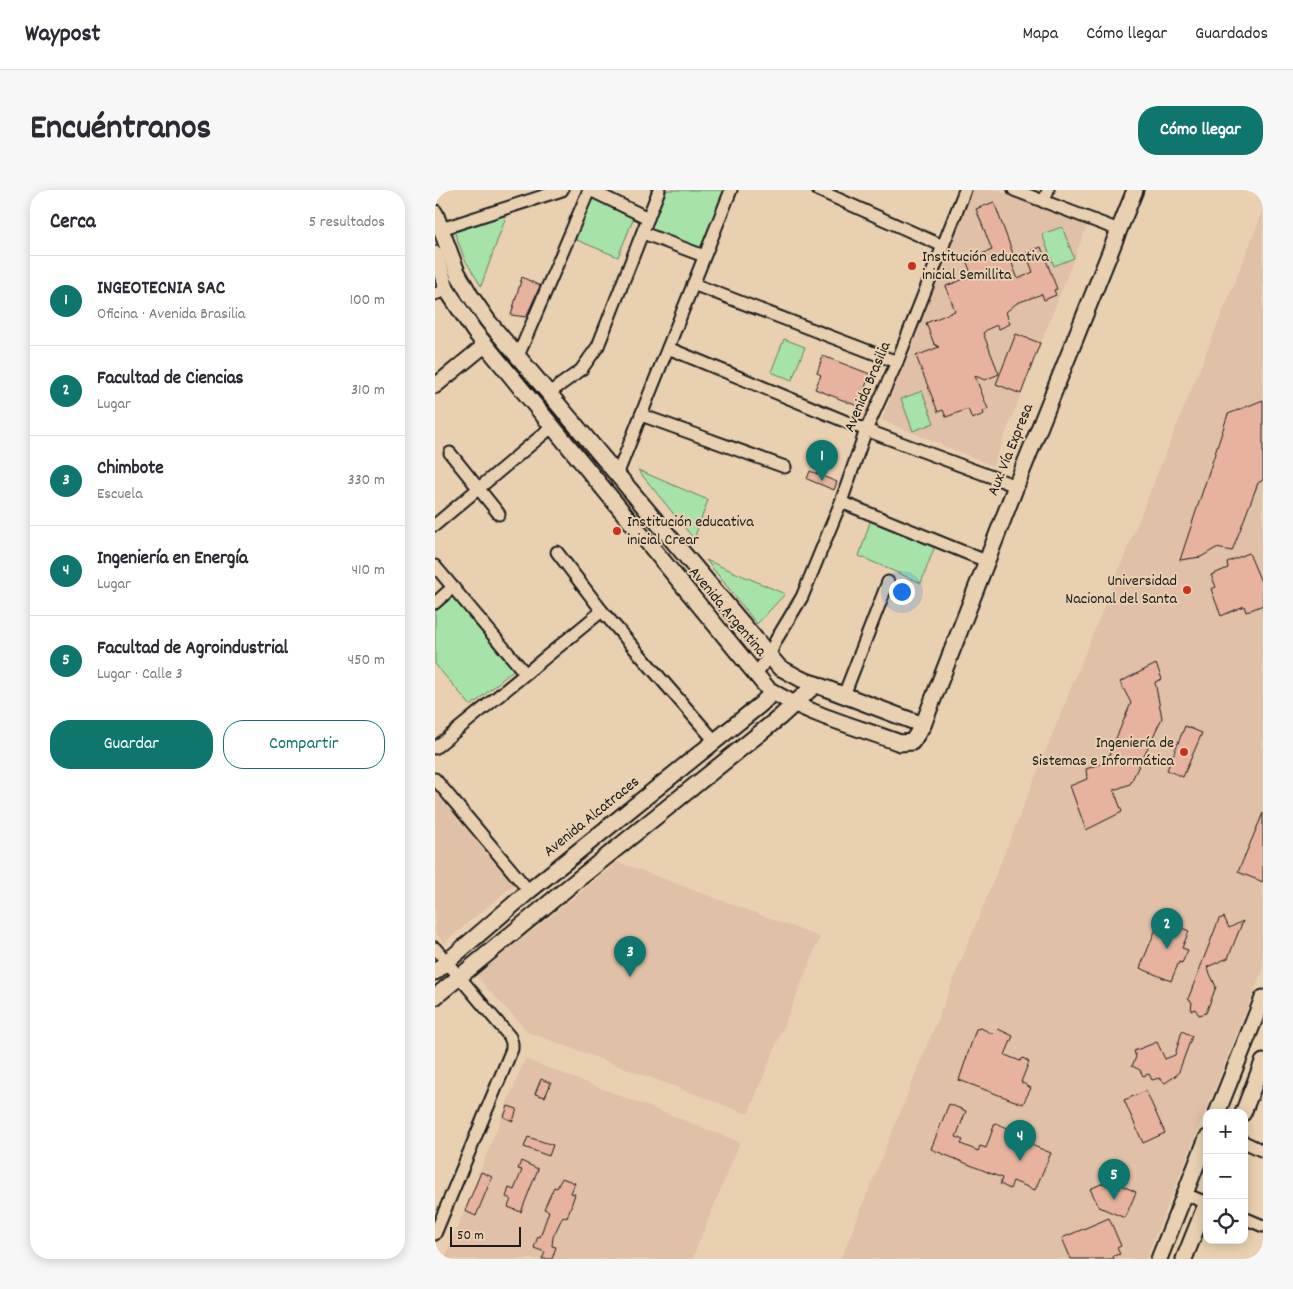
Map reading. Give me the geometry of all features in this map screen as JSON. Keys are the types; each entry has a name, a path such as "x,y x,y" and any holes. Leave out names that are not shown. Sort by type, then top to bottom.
{"main road":[{"name":"Aux. Vía Expresa","path":"923,725 986,561 1135,190"},
{"name":"Avenida Argentina","path":"435,213 457,272 469,295 488,321 774,661"},
{"name":"Avenida Argentina","path":"435,254 441,292 768,689 795,704 900,743 912,742 923,725"},
{"path":"774,661 801,679 923,725"},
{"path":"435,997 795,704 816,684"},
{"name":"Avenida Alcatraces","path":"441,968 529,891 761,704 773,692"},
{"path":"1219,1109 1263,998"},
{"path":"1245,1109 1263,1062"},
{"path":"1159,1259 1203,1148"},
{"path":"1184,1259 1203,1213"}],"street":[{"path":"441,229 562,190"},
{"path":"518,356 589,190 648,218"},
{"path":"526,394 581,370 598,346 658,190"},
{"path":"617,475 731,190"},
{"path":"818,190 943,246"},
{"name":"Avenida Brasilia","path":"756,674 774,661 776,640 802,597 841,502 866,430 897,362 965,190"},
{"path":"1014,190 1119,230"},
{"path":"1044,202 1048,190"},
{"path":"643,233 705,256"},
{"path":"693,284 897,362"},
{"path":"474,331 488,321"},
{"path":"435,386 487,348 504,339"},
{"path":"668,348 866,430 1016,486"},
{"path":"641,414 785,467"},
{"path":"435,525 553,426"},
{"path":"450,453 499,514"},
{"path":"841,502 986,561"},
{"path":"557,552 602,610 714,740"},
{"path":"435,566 525,673"},
{"path":"844,695 888,582"},
{"path":"435,602 453,587"},
{"path":"435,748 602,610"},
{"path":"435,779 529,891"},
{"path":"435,948 441,968 458,977 510,1038 512,1043 512,1049 435,1234"},
{"path":"1248,1144 1263,1151"},
{"path":"1185,1194 1203,1201"},
{"path":"435,1198 447,1203"},
{"path":"1248,1220 1263,1226"}],"shaded area":[{"path":"971,190 998,190 1087,225 993,466 882,420"},
{"name":"Universidad Nacional del Santa","path":"1263,212 1263,969 1207,1109 1203,1109 1203,1118 1146,1259 841,1259"},
{"path":"435,792 513,885 444,943 435,932"},
{"path":"618,862 820,937 748,1114 528,1032 476,976"},
{"path":"525,1059 740,1142 692,1259 445,1259"}],"green space":[{"path":"667,190 727,190 702,252 650,229"},
{"path":"586,194 634,217 618,257 567,236"},
{"path":"509,208 481,286 465,260 453,228"},
{"path":"1062,227 1074,258 1054,266 1042,234"},
{"path":"784,339 805,347 792,380 771,372"},
{"path":"922,391 934,423 913,431 901,399"},
{"path":"638,470 708,500 694,539"},
{"path":"872,516 936,543 921,583 859,556"},
{"path":"706,560 785,594 757,624"},
{"path":"455,595 517,667 471,706 435,664 435,612"}],"building":[{"path":"994,202 1015,259 1011,261 1018,279 1033,272 1026,253 1041,247 1057,289 1054,290 1056,295 1044,300 1042,294 1017,303 1006,312 1010,324 999,329 997,325 983,333 999,374 985,380 975,376 988,409 983,411 984,414 972,419 968,409 946,417 943,410 938,412 916,356 939,347 934,344 926,323 955,311 946,286 972,276 966,260 992,250 976,209"},
{"path":"522,277 540,286 526,317 511,315"},
{"path":"1016,334 1040,343 1021,394 996,384"},
{"path":"823,356 870,374 860,407 815,389 821,375 817,373"},
{"path":"1263,400 1263,480 1258,483 1232,551 1216,548 1201,557 1180,560 1228,414"},
{"path":"810,471 837,482 834,490 807,479"},
{"path":"1249,553 1261,582 1263,582 1263,605 1246,612 1244,606 1221,616 1211,589 1216,587 1211,575 1228,568 1227,562"},
{"path":"1156,664 1162,679 1155,682 1162,718 1130,784 1114,790 1122,812 1086,830 1070,786 1087,779 1086,769 1106,762 1131,703 1120,682"},
{"name":"Ingeniería de Sistemas e Informática","path":"1185,726 1202,733 1183,777 1167,770"},
{"path":"1263,813 1263,882 1238,872"},
{"path":"1224,917 1229,928 1243,921 1228,958 1207,967 1216,987 1206,1013 1199,1015 1195,1009 1191,1011 1192,1002 1188,999 1219,919"},
{"path":"1160,919 1189,931 1182,948 1188,950 1182,963 1179,962 1171,981 1140,968"},
{"path":"981,1028 993,1034 998,1029 1013,1036 1005,1055 1020,1061 1023,1058 1029,1062 1021,1082 1031,1088 1023,1104 959,1080 976,1029"},
{"path":"1182,1031 1192,1036 1178,1074 1165,1083 1159,1078 1152,1080 1149,1074 1143,1076 1140,1070 1132,1066 1136,1057 1134,1051 1157,1042 1165,1059 1175,1055"},
{"path":"541,1079 551,1083 545,1097 535,1094"},
{"path":"1146,1091 1165,1133 1143,1143 1124,1100"},
{"path":"949,1104 966,1111 956,1137 963,1140 961,1144 978,1151 980,1146 986,1148 995,1123 1032,1138 1029,1144 1051,1153 1035,1190 1013,1181 1010,1189 1000,1184 1002,1178 931,1149"},
{"path":"508,1106 517,1109 513,1121 504,1117"},
{"path":"528,1137 553,1145 549,1156 524,1147"},
{"path":"521,1161 538,1169 521,1212 508,1207 511,1199 506,1197 509,1188 514,1190 522,1170 518,1169"},
{"path":"481,1172 492,1177 476,1216 465,1211"},
{"path":"562,1178 575,1183 571,1193 575,1194 567,1218 563,1216 553,1237 552,1246 556,1247 552,1259 542,1259 545,1252 534,1248 549,1211 544,1209 554,1187 557,1188"},
{"path":"1110,1180 1136,1192 1125,1218 1099,1207 1090,1189"},
{"path":"1109,1218 1121,1246 1117,1248 1120,1254 1113,1256 1114,1259 1071,1259 1062,1238"}],"place":[{"name":"Institución educativa inicial Semillita","path":"912,266"},
{"name":"INGEOTECNIA SAC","path":"822,481"},
{"name":"Institución educativa inicial Crear","path":"617,531"},
{"name":"Universidad Nacional del Santa","path":"1187,590"},
{"name":"Ingeniería de Sistemas e Informática","path":"1184,752"},
{"name":"Facultad de Ciencias","path":"1167,949"},
{"name":"Chimbote","path":"630,977"},
{"name":"Ingeniería en Energía","path":"1020,1161"},
{"name":"Facultad de Agroindustrial","path":"1114,1200"}]}
